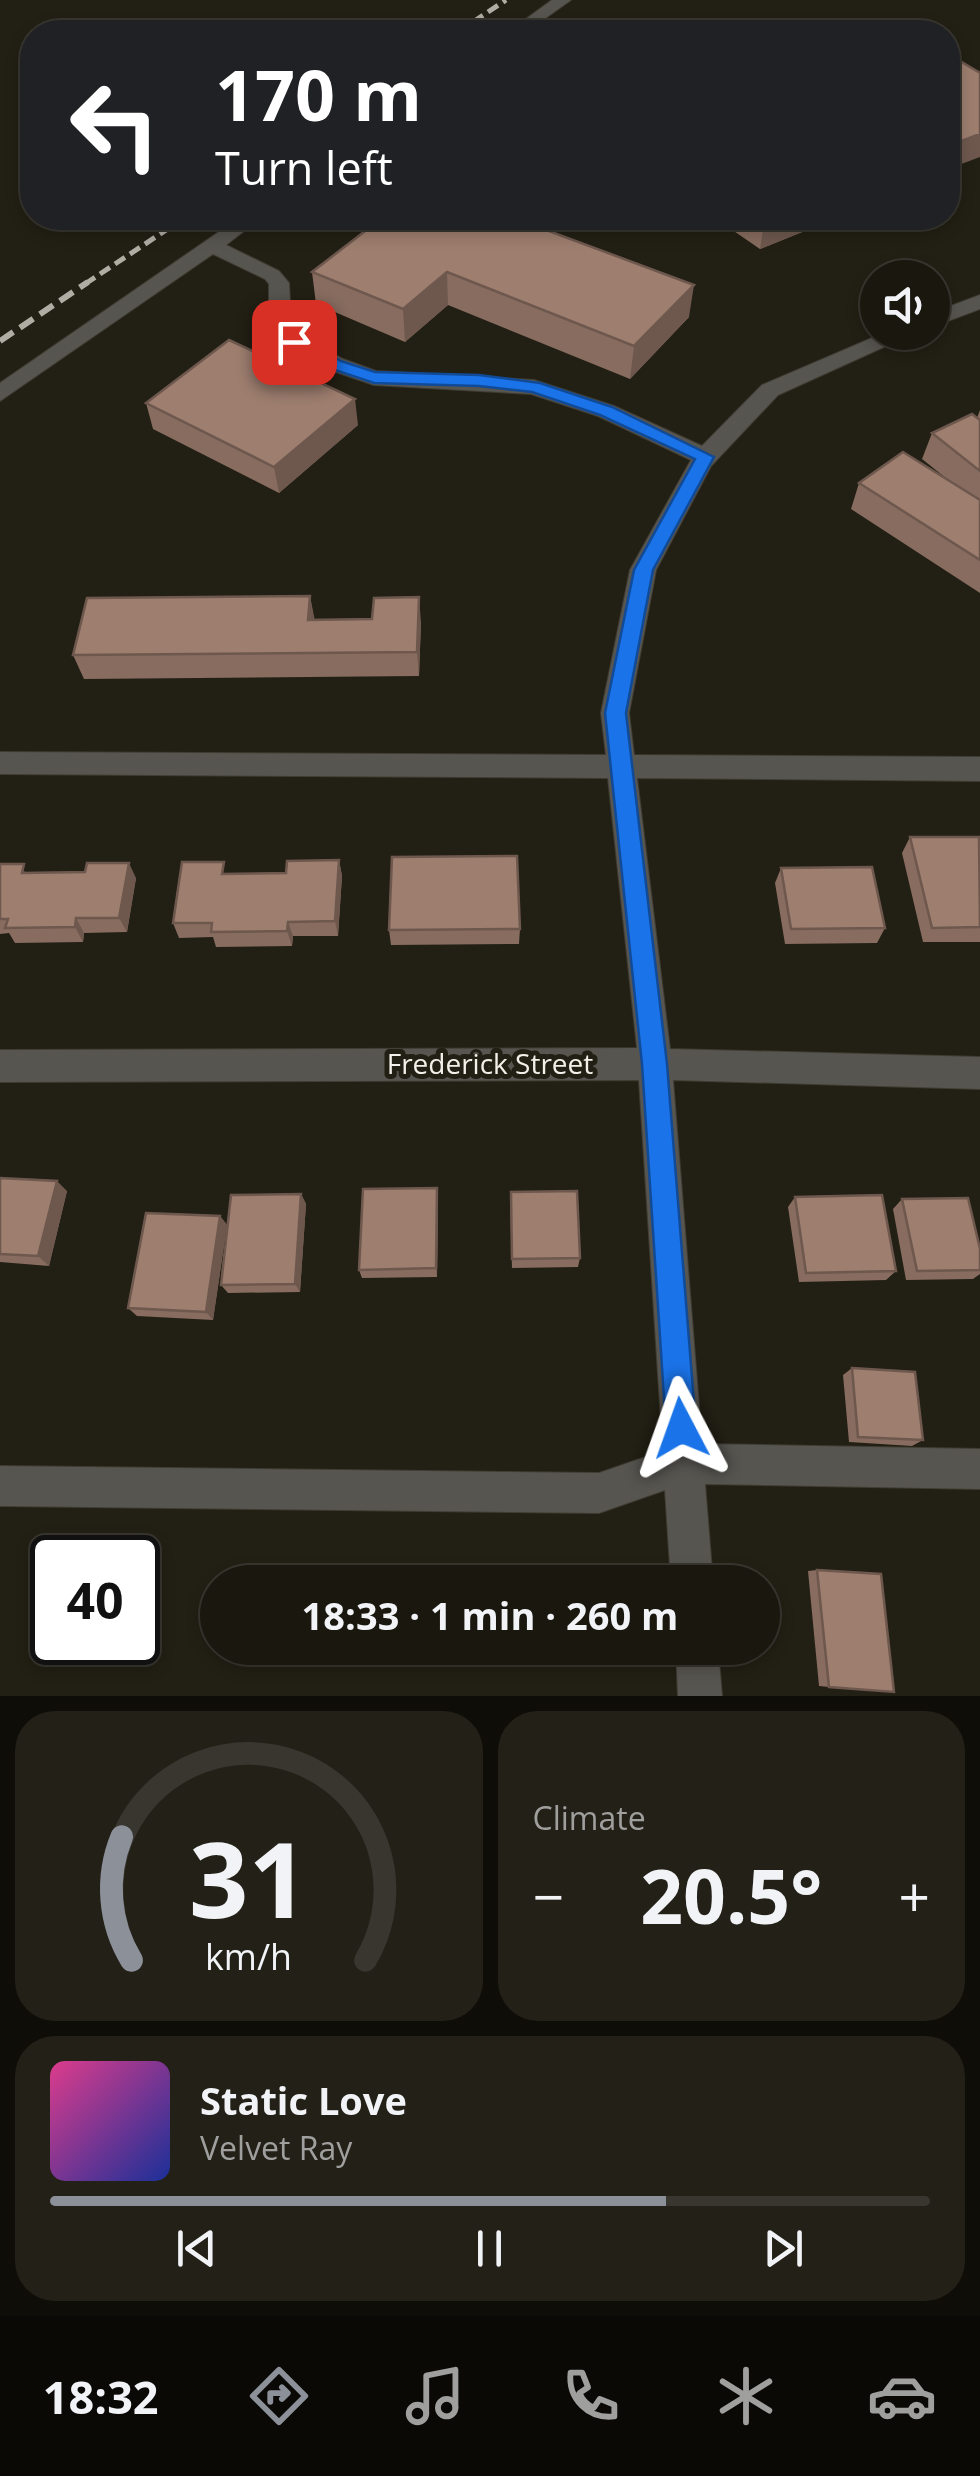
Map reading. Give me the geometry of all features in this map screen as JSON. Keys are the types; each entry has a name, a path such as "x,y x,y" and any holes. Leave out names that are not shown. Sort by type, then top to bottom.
{"street":[{"path":"533,20 562,0"},
{"path":"0,394 234,230"},
{"path":"211,246 272,275 279,283 280,320 294,342 335,364 374,378 534,387 606,411 706,457"},
{"path":"950,314 980,301"},
{"path":"691,1565 655,1064 615,713 643,570 706,457 770,390 864,350"},
{"path":"0,763 980,770"},
{"name":"Frederick Street","path":"0,1066 655,1064 980,1073"},
{"path":"0,1486 599,1492 684,1464 980,1469"},
{"path":"698,1665 700,1696"}],"building":[{"path":"960,61 980,73 980,134 960,142"},
{"path":"366,230 546,230 694,285 634,346 447,272 403,309 312,272"},
{"path":"229,340 355,399 274,467 146,403"},
{"path":"972,414 980,420 980,471 932,433"},
{"path":"903,452 980,500 980,560 859,483"},
{"path":"310,596 308,620 372,619 374,598 419,597 417,652 73,655 87,598"},
{"path":"910,837 979,837 980,927 932,928"},
{"path":"517,856 520,929 389,930 392,857"},
{"path":"339,860 335,921 288,922 287,931 211,932 212,923 173,923 182,862 224,862 222,874 286,873 287,861"},
{"path":"87,863 129,863 119,918 76,918 75,927 5,928 8,919 0,919 0,864 24,864 22,873 85,872"},
{"path":"872,867 885,928 791,929 781,868"},
{"path":"0,1178 57,1181 38,1256 0,1254"},
{"path":"437,1188 436,1268 359,1270 363,1189"},
{"path":"577,1191 580,1258 512,1259 511,1192"},
{"path":"301,1194 295,1284 221,1285 231,1195"},
{"path":"882,1195 896,1271 806,1273 795,1197"},
{"path":"968,1198 980,1249 980,1270 917,1271 902,1199"},
{"path":"146,1213 220,1216 206,1312 128,1308"},
{"path":"852,1368 915,1372 923,1440 858,1437"},
{"path":"817,1570 881,1574 894,1692 829,1687"}],"railway":[{"path":"476,20 506,0"},
{"path":"88,282 166,230"},
{"path":"0,341 88,282"}],"route":[{"path":"294,342 335,364 374,378 534,387 606,411 706,457 643,570 615,713 655,1064 681,1428"}]}
